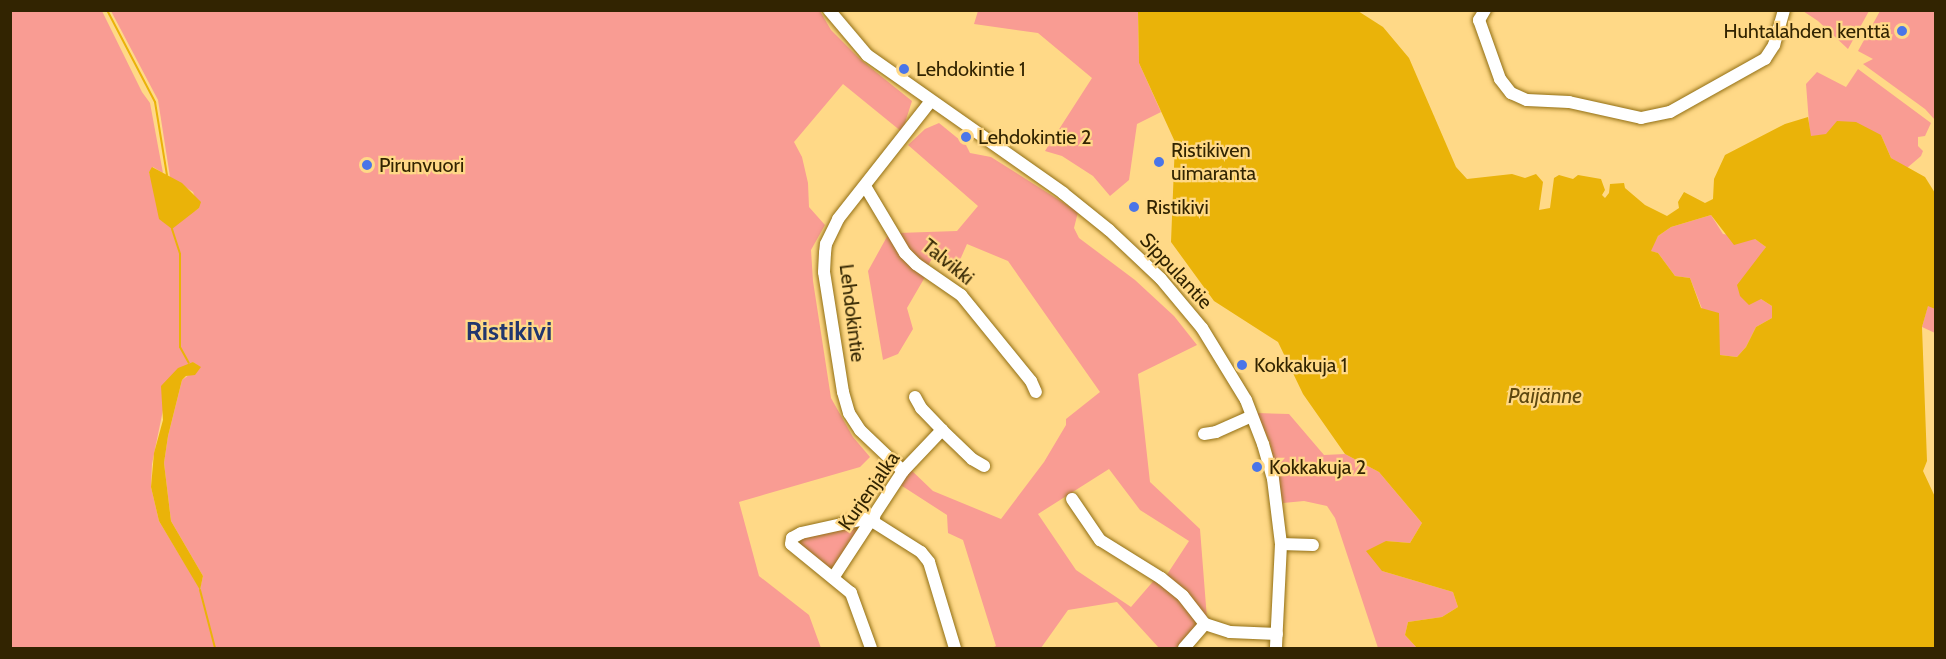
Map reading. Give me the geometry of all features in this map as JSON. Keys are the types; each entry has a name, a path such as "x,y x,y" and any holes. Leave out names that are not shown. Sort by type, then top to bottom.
{"street":[{"name":"Sippulantie","path":"829,10 867,56 1064,193 1144,262 1178,298 1213,344 1252,416 1273,479 1281,544 1276,648"},
{"path":"1485,10 1479,20 1500,79 1511,93 1527,100 1569,102 1641,118 1670,112 1765,59 1774,45 1784,10"},
{"name":"Lehdokintie","path":"903,471 860,430 849,413 843,392 824,272 826,244 838,219 932,101"},
{"name":"Talvikki","path":"865,186 905,253 916,264 961,295 1031,381 1036,392"},
{"path":"915,397 921,408 942,430 972,459 984,466"},
{"path":"1204,434 1216,432 1252,416"},
{"name":"Kurjenjalka","path":"833,578 903,471 942,430"},
{"path":"1072,500 1100,540 1161,578 1184,596 1205,624 1230,632 1277,634"},
{"path":"871,648 851,593 796,551 790,544 792,538 801,533 873,519 921,552 929,562 956,648"},
{"path":"1281,544 1313,545"},
{"path":"1184,648 1205,624"}],"shaded area":[{"path":"10,11 102,11 142,92 150,103 163,173 153,167 149,172 154,189 193,212 199,208 193,192 170,177 158,100 111,11 820,11 831,30 861,60 912,101 902,132 843,84 794,142 802,157 808,183 809,207 825,225 811,250 813,281 831,398 853,437 870,457 860,467 739,502 759,576 809,615 821,648 11,648","holes":["193,362 200,367 182,380 168,436 164,463 171,521 203,576 200,589 159,521 151,487 152,464 163,410"]},
{"path":"978,11 1138,11 1139,63 1161,112 1137,124 1129,180 1110,196 1093,176 1062,156 1045,151 1092,78 1038,33 974,24"},
{"path":"1803,11 1869,11 1848,49 1818,21"},
{"name":"Huhtalahden kenttä","path":"1880,11 1935,11 1935,120 1925,109 1863,64 1873,59 1858,51"},
{"path":"1858,69 1931,123 1925,136 1918,137 1918,146 1923,151 1921,156 1907,168 1891,158 1881,135 1810,136 1806,84 1817,72 1846,87"},
{"path":"939,123 966,145 970,153 991,157 1078,212 1074,228 1079,238 1135,280 1174,316 1197,345 1138,374 1150,482 1200,529 1207,619 1166,576 1189,541 1140,510 1109,469 1038,514 1076,570 1131,607 1156,578 1180,599 1199,625 1176,648 1159,648 1117,602 1068,610 1041,648 992,648 996,646 963,540 948,533 947,515 899,484 909,468 933,491 1001,519 1044,462 1066,425 1066,419 1100,392 1008,261 967,244 956,269 933,257 927,267 909,250 898,233 957,231 978,206 908,145 925,129"},
{"path":"1711,215 1723,234 1755,239 1766,247 1748,274 1761,299 1772,306 1772,318 1756,327 1746,347 1737,357 1720,355 1690,278 1675,276 1658,253 1650,251 1658,236 1671,227"},
{"path":"889,233 925,277 907,308 913,329 898,354 883,360 868,271"},
{"path":"1928,305 1935,309 1935,333 1922,327"},
{"path":"1257,413 1289,414 1324,455 1345,454 1379,472 1422,523 1410,543 1386,541 1382,571 1453,592 1458,607 1442,617 1408,622 1405,635 1417,648 1378,648 1335,518 1327,506 1304,501 1283,503 1270,443"},
{"path":"854,523 862,527 838,566 830,571 798,544 803,537"}],"water":[{"name":"Päijänne","path":"1138,11 1358,11 1383,27 1409,58 1456,167 1467,179 1512,174 1525,178 1536,174 1543,182 1539,210 1550,208 1554,178 1559,175 1573,179 1578,175 1601,179 1605,190 1602,195 1605,198 1609,193 1610,184 1624,183 1625,188 1645,205 1667,216 1679,208 1678,202 1684,192 1705,203 1713,199 1714,179 1725,155 1785,124 1808,117 1811,136 1826,134 1837,121 1856,122 1881,135 1891,158 1925,177 1935,193 1935,309 1928,306 1922,327 1927,461 1923,471 1936,499 1935,648 1417,648 1405,635 1408,622 1442,617 1458,607 1453,592 1382,571 1366,551 1386,541 1410,543 1422,523 1379,472 1345,454 1303,394 1278,342 1214,301 1171,242 1175,142 1139,63","holes":["1711,215 1734,245 1755,239 1766,247 1737,285 1740,296 1749,305 1761,299 1772,306 1772,318 1756,327 1746,347 1737,357 1720,355 1719,313 1701,308 1690,278 1675,276 1658,253 1651,251 1658,236 1671,227"]},
{"path":"152,167 182,183 201,202 199,208 172,229 159,219 149,172"},
{"path":"193,362 201,367 195,375 186,376 182,380 168,436 164,463 171,521 203,576 200,590 159,521 151,487 154,453 163,420 161,386 178,368"}],"waterway":[{"path":"107,10 155,102 167,175"},
{"path":"172,229 180,254 180,347 189,363"},
{"path":"200,590 215,648"}],"place":[{"name":"Huhtalahden kenttä","path":"1902,31"},
{"name":"Lehdokintie 1","path":"904,69"},
{"name":"Lehdokintie 2","path":"966,137"},
{"name":"Ristikiven uimaranta","path":"1159,162"},
{"name":"Pirunvuori","path":"367,165"},
{"name":"Ristikivi","path":"1134,207"},
{"name":"Kokkakuja 1","path":"1242,365"},
{"name":"Kokkakuja 2","path":"1257,467"}],"district":[{"name":"Ristikivi","path":"509,332"}]}
